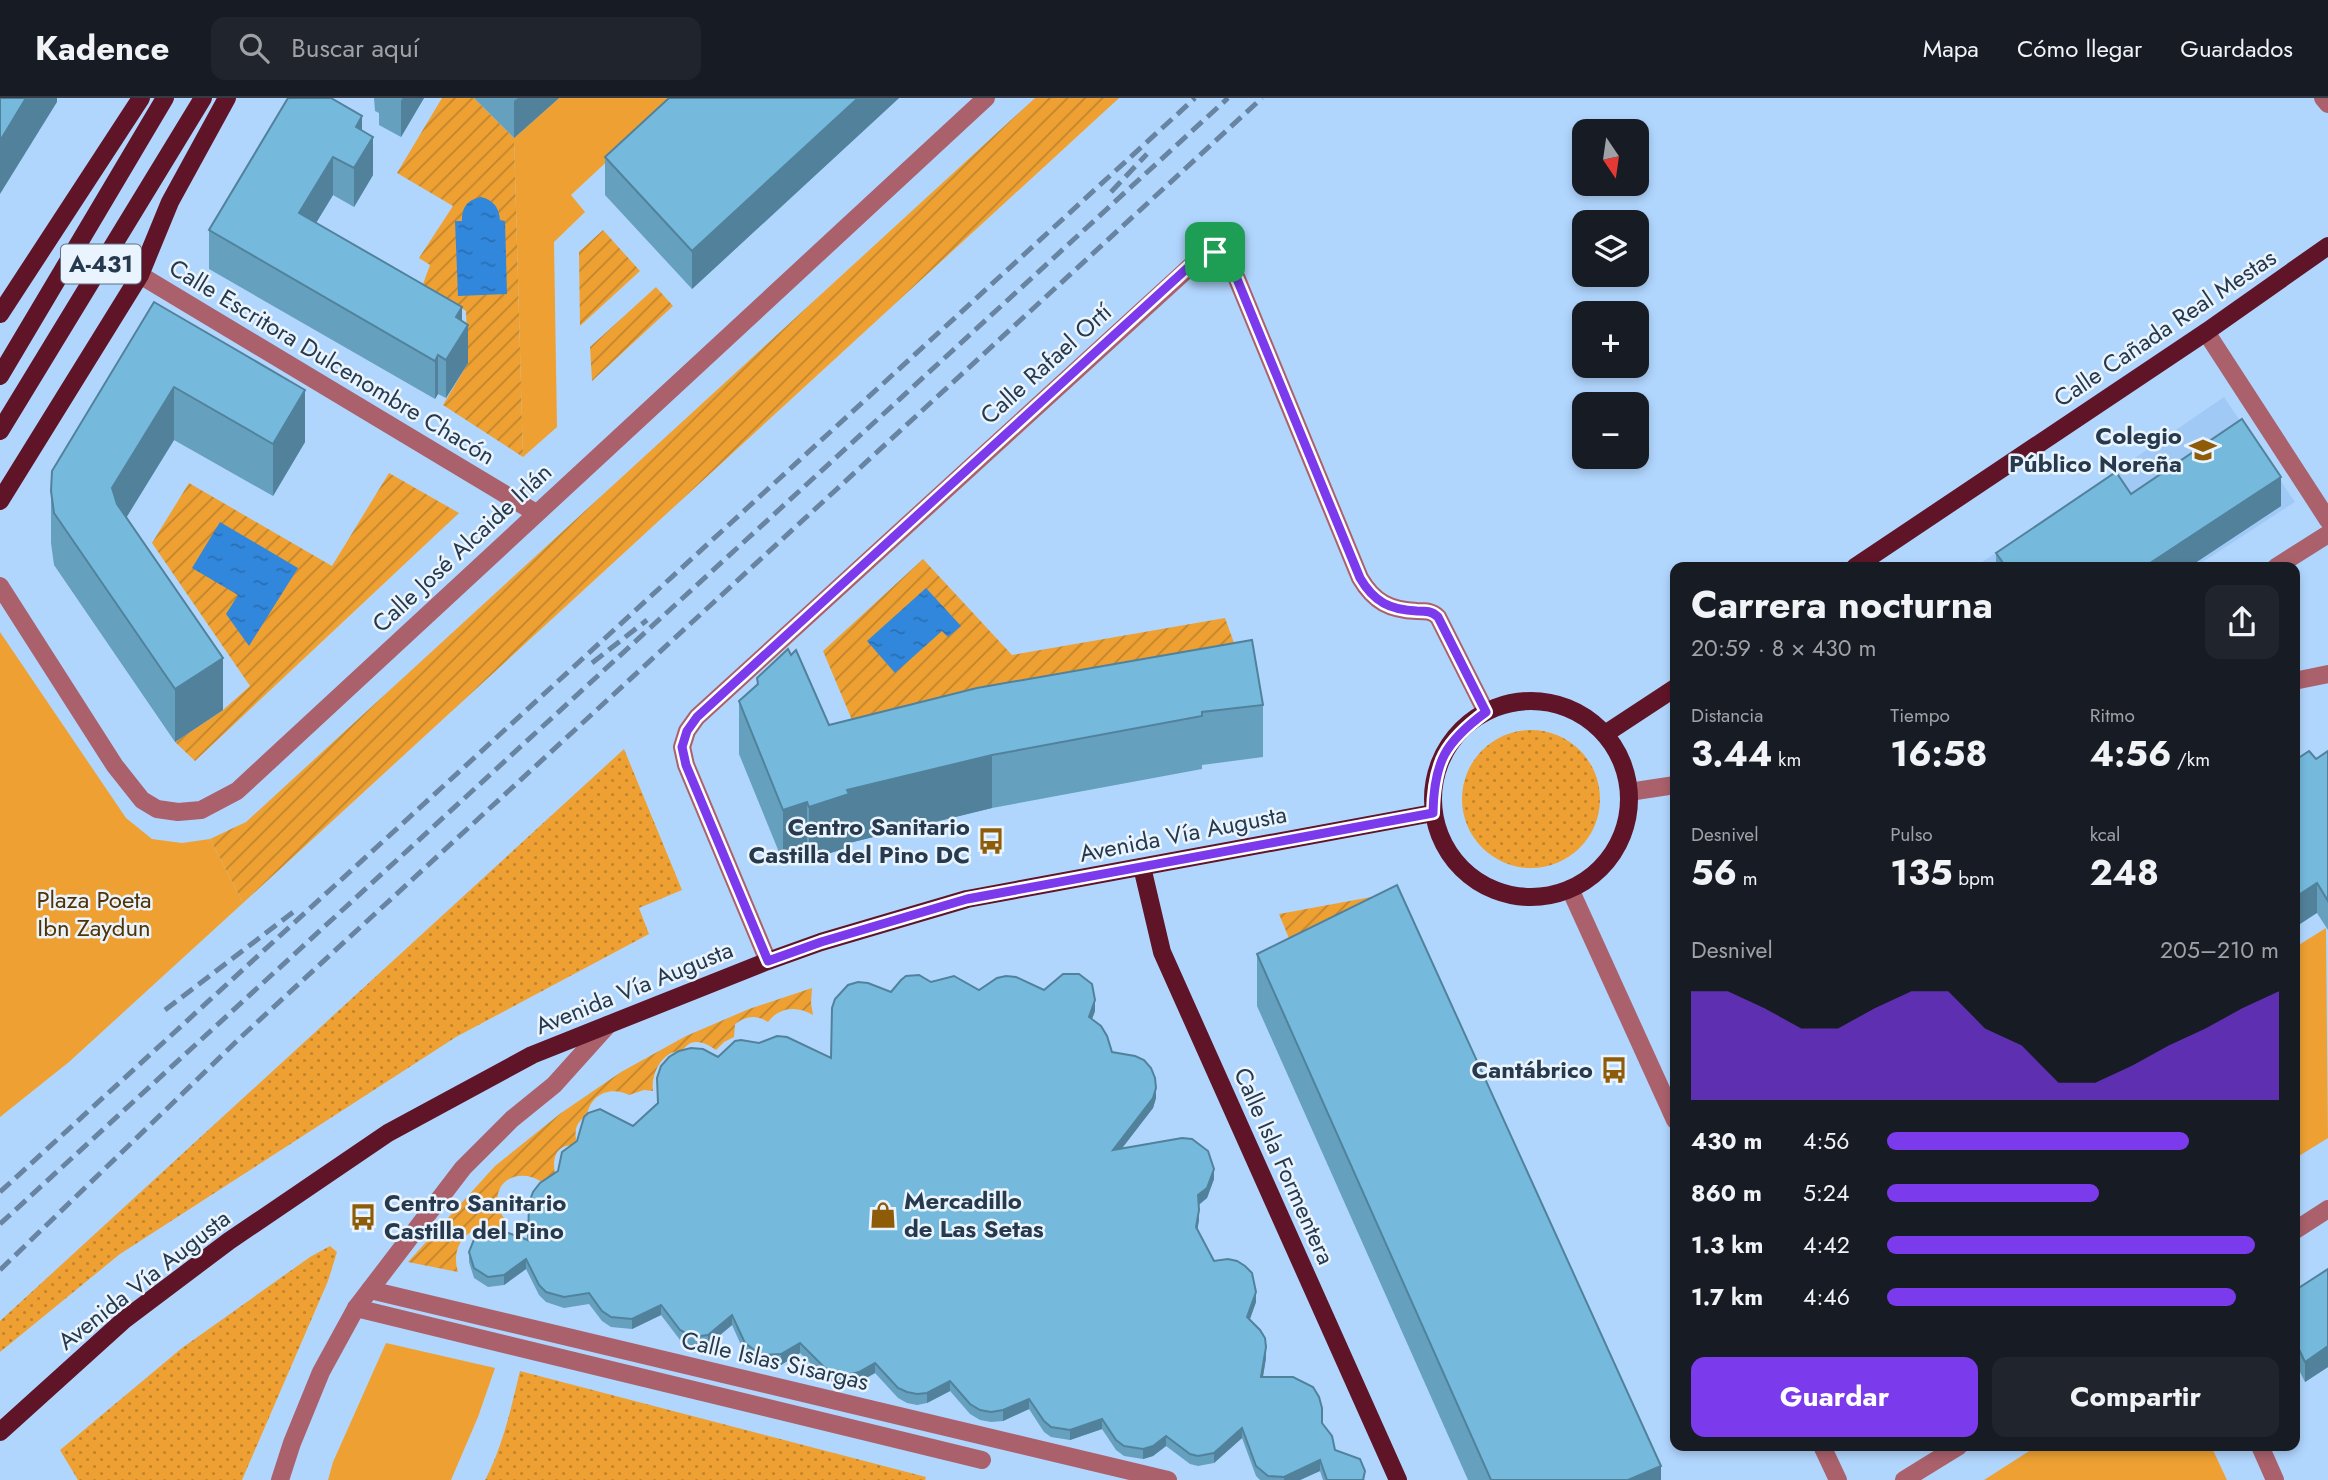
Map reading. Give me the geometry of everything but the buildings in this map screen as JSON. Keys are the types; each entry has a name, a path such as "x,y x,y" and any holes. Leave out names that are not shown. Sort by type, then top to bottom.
{"main road":[{"path":"0,314 141,98"},
{"name":"A-431","path":"0,376 165,98"},
{"name":"A-431","path":"0,431 203,98"},
{"path":"0,501 140,275 170,202 227,98"},
{"name":"Calle Cañada Real Mestas","path":"1862,562 2206,332 2328,246"},
{"path":"1605,734 1670,691"},
{"path":"1517,702 1550,702 1580,714 1605,734 1622,761 1629,792 1628,817 1621,839 1608,860 1591,877 1570,889 1541,897 1511,895 1483,885 1459,867 1442,841 1433,813 1434,783 1444,754 1461,730 1486,712 1517,702"},
{"name":"Avenida Vía Augusta","path":"0,1432 124,1320 229,1241 388,1133 532,1055 768,961 821,942 967,899 1433,813"},
{"name":"Calle Isla Formentera","path":"1142,867 1162,952 1398,1480"}],"street":[{"name":"Calle José Alcaide Irlán","path":"0,586 130,788 142,800 157,809 178,812 201,810 237,791 986,98"},
{"path":"2323,98 2328,104"},
{"name":"Calle Rafael Ortí","path":"768,961 691,781 682,747 687,731 697,717 1204,254 1215,252 1222,255 1237,279 1367,591 1388,606 1399,610 1427,611 1438,617 1486,712"},
{"name":"Calle Escritora Dulcenombre Chacón","path":"140,275 536,513"},
{"path":"2206,332 2328,520"},
{"path":"2284,562 2328,534"},
{"path":"2300,680 2328,674"},
{"path":"1629,792 1670,786"},
{"path":"1570,889 1670,1110"},
{"path":"280,1480 321,1372 356,1308 463,1168 512,1119 554,1086 608,1025"},
{"path":"2300,1227 2328,1209"},
{"name":"Calle Islas Sisargas","path":"370,1290 1168,1480"},
{"name":"Calle Islas Sisargas","path":"356,1308 982,1460"},
{"path":"1824,1451 1838,1480"},
{"path":"1905,1480 1951,1451"},
{"path":"2262,1451 2275,1480"}],"shaded area":[{"name":"Colegio Público Noreña","path":"2224,397 2295,502 2203,562 1982,562"}],"green space":[{"path":"442,98 474,98 514,138 523,457 443,405 468,363 466,311 423,284 430,265 419,258 453,206 397,173"},
{"path":"559,98 675,98 571,195 585,212 554,242 557,427 523,457 514,138"},
{"path":"1035,98 1119,98 243,903 210,839 246,822"},
{"path":"603,230 640,271 580,326 579,252"},
{"path":"656,287 673,306 592,381 590,347"},
{"path":"389,473 459,513 195,761 175,742 223,710 250,686 152,543 189,483 332,566"},
{"path":"923,559 1012,655 1225,618 1245,673 860,739 823,651"},
{"name":"Plaza Poeta Ibn Zaydun","path":"0,632 126,818 152,839 182,843 210,839 243,903 69,1062 0,1117"},
{"path":"1531,730 1557,736 1580,750 1594,773 1600,799 1594,825 1580,848 1557,862 1531,868 1505,862 1482,848 1468,825 1462,799 1468,773 1482,750 1505,736"},
{"path":"624,749 682,890 639,908 649,934 456,1037 120,1254 0,1352 0,1321"},
{"path":"1393,893 1304,975 1279,914"},
{"path":"2326,928 2328,1138 2300,1155 2300,944"},
{"path":"812,988 813,1015 789,1009 778,1013 768,1022 755,1017 743,1019 735,1024 734,1037 716,1050 704,1043 694,1042 681,1051 666,1056 656,1069 653,1091 644,1090 629,1095 615,1091 597,1097 587,1115 578,1124 577,1145 564,1147 556,1154 556,1178 542,1182 521,1176 504,1183 497,1199 499,1210 506,1221 502,1227 481,1228 465,1236 457,1252 458,1272 408,1262 495,1166 561,1113 621,1072 686,1036 749,1009"},
{"path":"330,1246 337,1252 328,1281 242,1480 78,1480 60,1450 182,1348 310,1257"},
{"path":"386,1343 495,1368 451,1480 328,1480 333,1462"},
{"path":"520,1371 926,1477 925,1480 485,1480 502,1440"},
{"path":"2029,1451 2213,1451 2227,1480 1984,1480"}],"water":[{"path":"481,197 495,205 500,220 505,221 507,294 458,296 455,221 462,221 466,205"},
{"path":"220,522 298,568 249,646 226,614 238,595 192,568"},
{"path":"926,588 961,626 948,637 942,631 895,673 867,641"}],"railway":[{"path":"0,1192 1195,98"},
{"path":"0,1224 1228,98"},
{"path":"0,1270 241,1037 1262,98"},
{"path":"1111,192 1147,154"},
{"path":"592,663 647,620"},
{"path":"165,1010 296,910"}],"place":[{"name":"Colegio Público Noreña","path":"2203,450"},
{"name":"Centro Sanitario Castilla del Pino DC","path":"991,841"},
{"name":"Cantábrico","path":"1614,1070"},
{"name":"Mercadillo de Las Setas","path":"883,1215"},
{"name":"Centro Sanitario Castilla del Pino","path":"363,1217"}],"route":[{"path":"1215,252 1227,261 1237,279 1367,591 1388,606 1399,610 1433,612 1443,622 1486,712 1461,730 1444,754 1434,783 1433,813 967,899 821,942 768,961 691,781 682,747 687,731 697,717 1195,261 1204,254 1215,252"}]}
